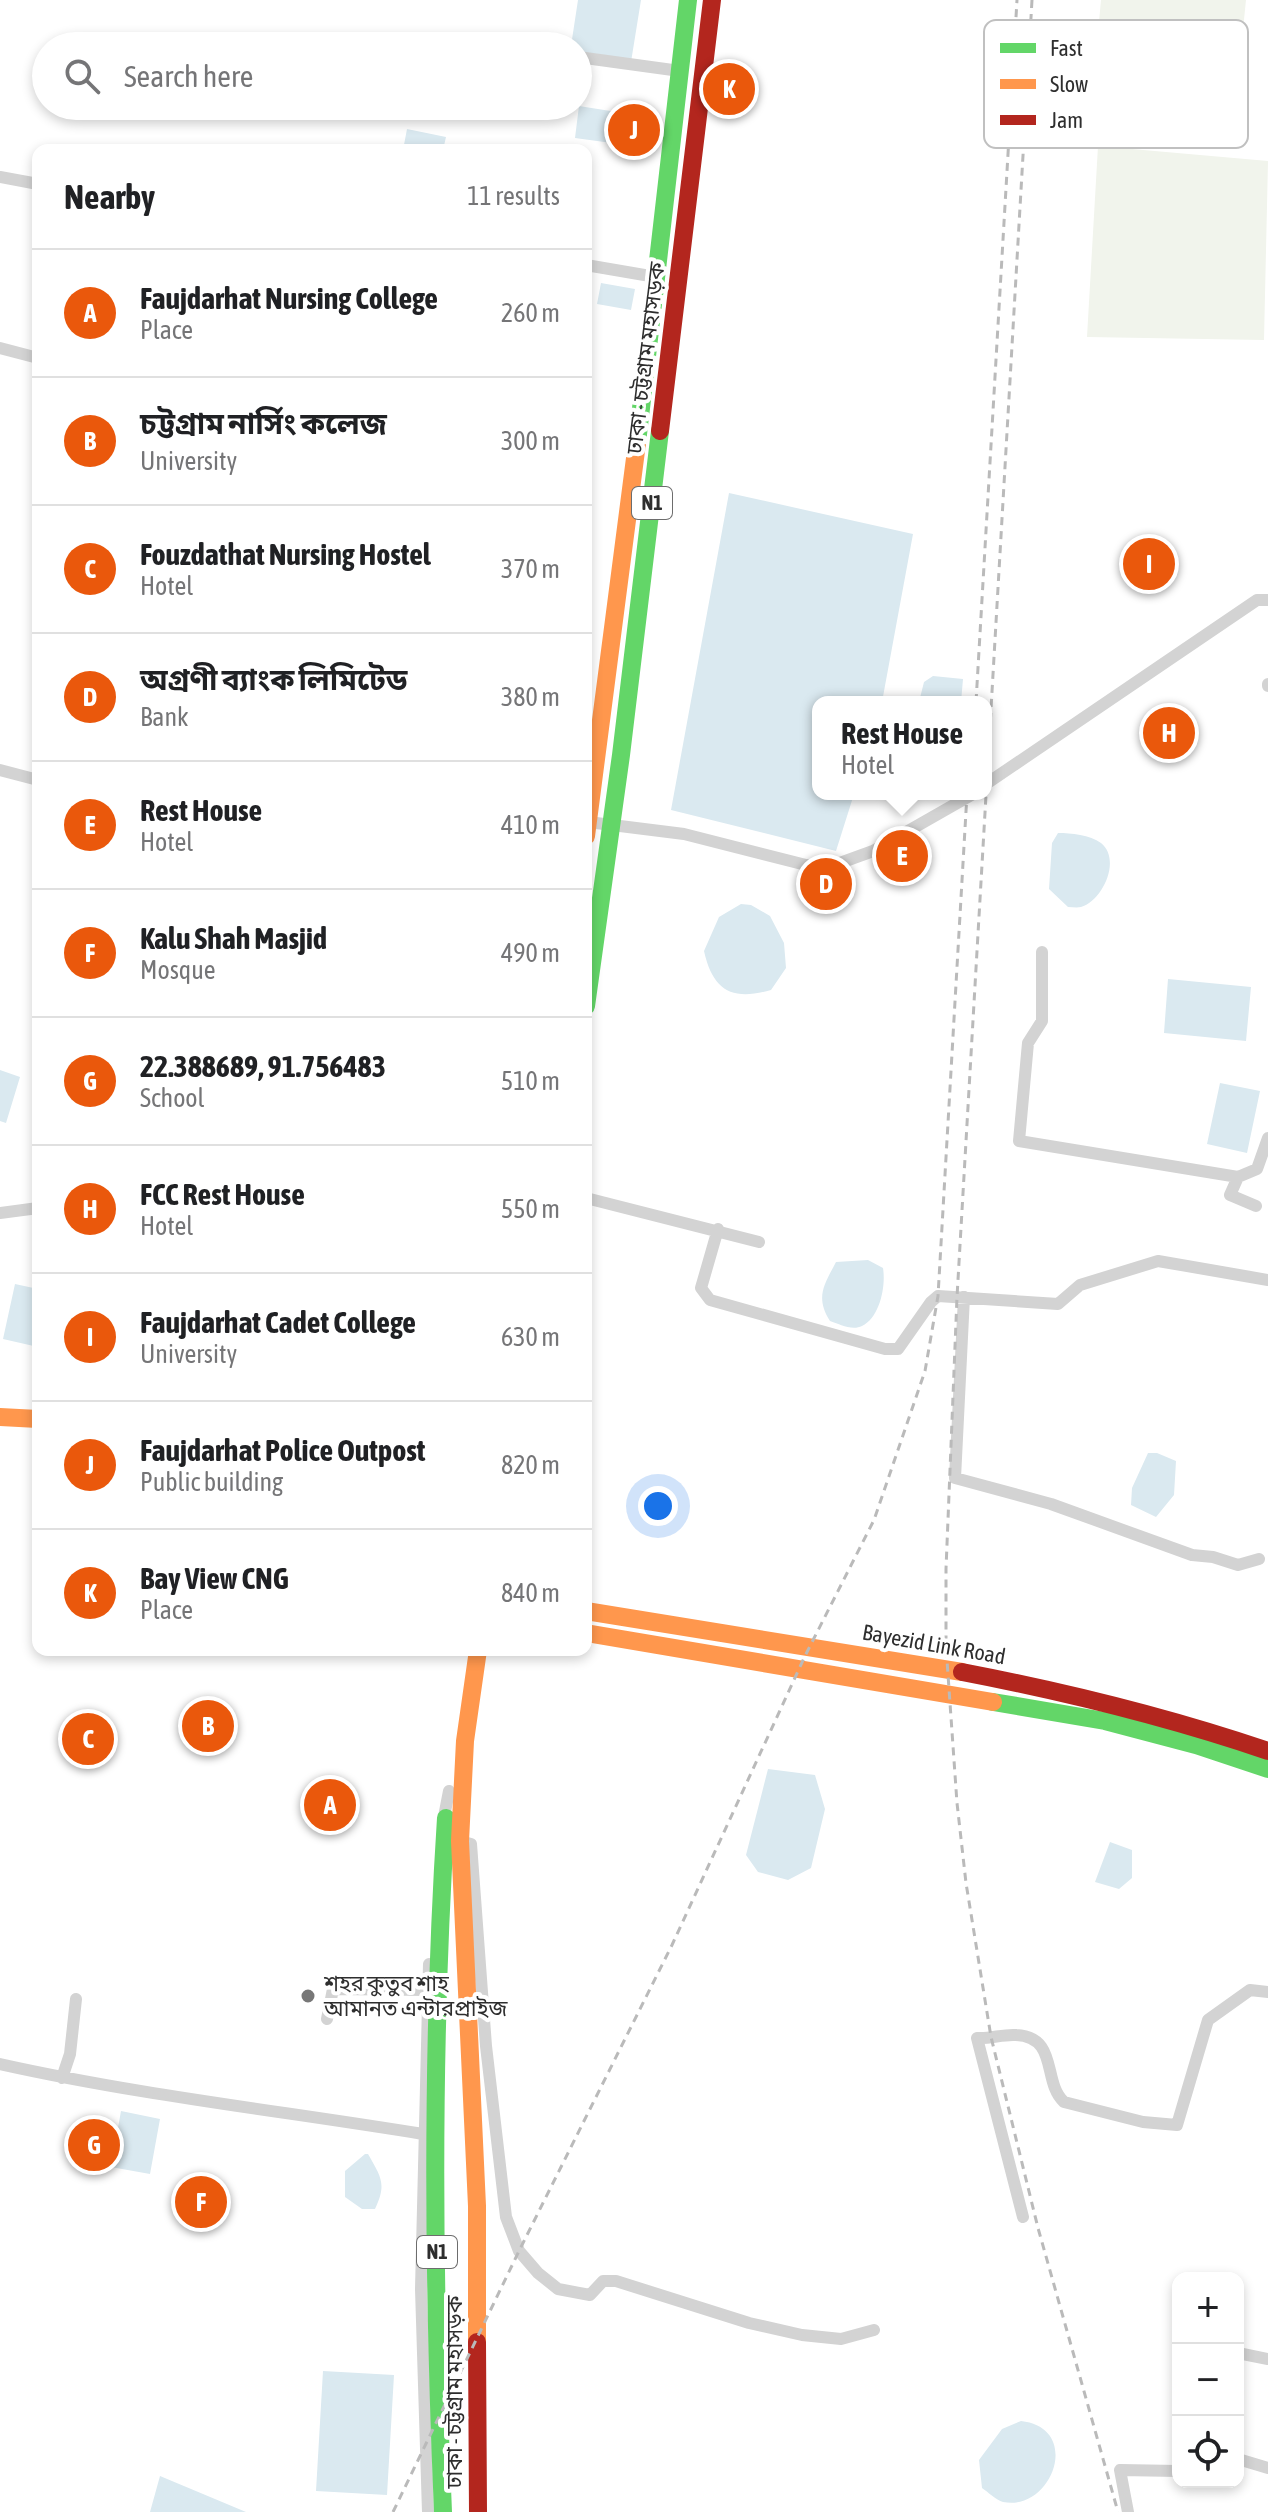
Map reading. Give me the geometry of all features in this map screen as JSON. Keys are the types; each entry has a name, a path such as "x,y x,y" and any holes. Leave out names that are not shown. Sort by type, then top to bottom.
{"main road":[{"name":"ঢাকা - চট্টগ্রাম মহাসড়ক","path":"592,789 688,0"},
{"name":"ঢাকা - চট্টগ্রাম মহাসড়ক","path":"592,967 663,422 712,0"},
{"path":"0,1404 32,1406"},
{"path":"0,1417 32,1419"},
{"name":"Bayezid Link Road","path":"592,1612 1019,1684 1199,1736 1268,1769"},
{"name":"Bayezid Link Road","path":"592,1634 1020,1705 1268,1751"},
{"name":"ঢাকা - চট্টগ্রাম মহাসড়ক","path":"475,1656 449,1791 477,2206 478,2512"},
{"name":"ঢাকা - চট্টগ্রাম মহাসড়ক","path":"443,2512 437,2386 438,1991 452,1840 476,1656"}],"street":[{"path":"592,59 680,71"},
{"path":"0,177 32,183"},
{"path":"592,266 656,277"},
{"path":"0,348 32,356"},
{"path":"992,780 1257,600 1268,600"},
{"path":"0,770 32,778"},
{"path":"592,828 610,823 684,834 806,865 829,867 873,851 962,800"},
{"path":"1042,952 1042,1021 1028,1043 1019,1141 1238,1177 1257,1169 1268,1138"},
{"path":"1238,1177 1228,1200 1256,1206"},
{"path":"592,1199 718,1229 759,1242"},
{"path":"0,1213 32,1209"},
{"path":"718,1229 701,1288 710,1300 885,1349 898,1349 938,1296 1058,1304 1080,1285 1158,1261 1268,1280"},
{"path":"964,1297 955,1478 1051,1504 1192,1555 1213,1557 1238,1565 1259,1559"},
{"path":"428,2512 421,2289 426,1990 441,1832 449,1791"},
{"path":"452,1840 471,1844 486,2046 506,2217 519,2251 538,2273 558,2289 590,2295 603,2281 616,2281 735,2319 802,2335 841,2339 874,2330"},
{"path":"327,2019 333,1989 426,1990"},
{"path":"1023,2217 977,2038 1014,2034 1030,2037 1042,2047 1048,2059 1055,2094 1064,2102 1143,2122 1177,2125 1208,2020 1250,1990 1268,1992"},
{"path":"62,2078 70,2054 76,1999"},
{"path":"0,2064 62,2078 423,2134"},
{"path":"1244,2354 1268,2359"},
{"path":"1244,2461 1268,2468"},
{"path":"1128,2512 1120,2470 1172,2471"}],"shaded area":[{"path":"578,0 641,0 631,62 592,55 592,32 573,32"},
{"path":"1101,0 1246,0 1244,20 1099,20"},
{"path":"592,108 623,113 619,144 575,138 577,120 592,120"},
{"path":"407,129 446,137 444,144 404,144"},
{"path":"1098,148 1268,161 1264,340 1087,337"},
{"path":"601,283 635,289 631,310 597,304"},
{"path":"729,493 913,534 883,696 812,696 812,800 852,800 836,851 671,810"},
{"path":"933,676 963,679 962,696 920,696 924,682"},
{"path":"1058,833 1074,834 1101,843 1110,859 1102,889 1081,907 1068,907 1049,889 1052,843"},
{"path":"741,904 751,905 770,916 784,943 786,968 771,990 745,994 726,990 708,965 704,951 719,917"},
{"path":"1168,979 1251,987 1246,1041 1164,1033"},
{"path":"0,1070 20,1077 6,1123 0,1121"},
{"path":"1220,1083 1260,1091 1247,1153 1207,1144"},
{"path":"868,1260 883,1268 884,1275 880,1300 873,1316 862,1326 854,1328 830,1321 822,1298 836,1262"},
{"path":"15,1284 32,1288 32,1346 3,1339"},
{"path":"1148,1453 1157,1453 1176,1461 1174,1495 1156,1517 1131,1505 1132,1488"},
{"path":"768,1769 815,1775 825,1809 811,1868 788,1880 758,1872 746,1855"},
{"path":"1110,1842 1132,1850 1132,1878 1119,1889 1095,1882"},
{"path":"121,2111 160,2119 150,2174 111,2167"},
{"path":"368,2154 381,2181 381,2193 375,2209 362,2209 345,2197 345,2171"},
{"path":"323,2371 394,2375 387,2495 316,2491"},
{"path":"1021,2421 1040,2427 1051,2438 1055,2452 1054,2468 1047,2483 1035,2495 1020,2502 1003,2502 982,2488 979,2460 1002,2429"},
{"path":"160,2476 246,2512 150,2512"}],"railway":[{"path":"1016,20 1017,0"},
{"path":"1031,20 1032,0"},
{"path":"976,696 1008,148"},
{"path":"992,696 1023,148"},
{"path":"393,2512 672,1945 805,1656 874,1520 925,1371 938,1296 967,800"},
{"path":"986,800 957,1297 946,1569 946,1646 957,1803 966,1883 991,2037 1038,2228 1118,2512"}],"traffic: fast":[{"path":"637,443 688,0"},
{"path":"592,963 660,431"},
{"path":"993,1702 1105,1721 1196,1745 1268,1769"},
{"path":"443,2512 435,2165 438,1991 446,1818"}],"traffic: slow":[{"path":"592,790 637,443"},
{"path":"0,1417 32,1419"},
{"path":"592,1612 962,1672"},
{"path":"592,1634 993,1702"},
{"path":"477,1656 465,1741 460,1841 477,2206 477,2342"}],"traffic: jam":[{"path":"660,431 712,0"},
{"path":"962,1672 1116,1706 1268,1751"},
{"path":"477,2342 478,2512"}],"place":[{"name":"Bay View CNG","path":"729,89"},
{"name":"Faujdarhat Police Outpost","path":"634,130"},
{"name":"Faujdarhat Cadet College","path":"1149,564"},
{"name":"FCC Rest House","path":"1169,733"},
{"name":"Rest House","path":"902,856"},
{"name":"অগ্রণী ব্যাংক লিমিটেড","path":"826,884"},
{"name":"চট্টগ্রাম নার্সিং কলেজ","path":"208,1726"},
{"name":"Fouzdathat Nursing Hostel","path":"88,1739"},
{"name":"Faujdarhat Nursing College","path":"330,1805"},
{"name":"শহর কুতুব শাহ আমানত এন্টারপ্রাইজ","path":"308,1996"},
{"name":"22.388689, 91.756483","path":"94,2145"},
{"name":"Kalu Shah Masjid","path":"201,2202"}]}
